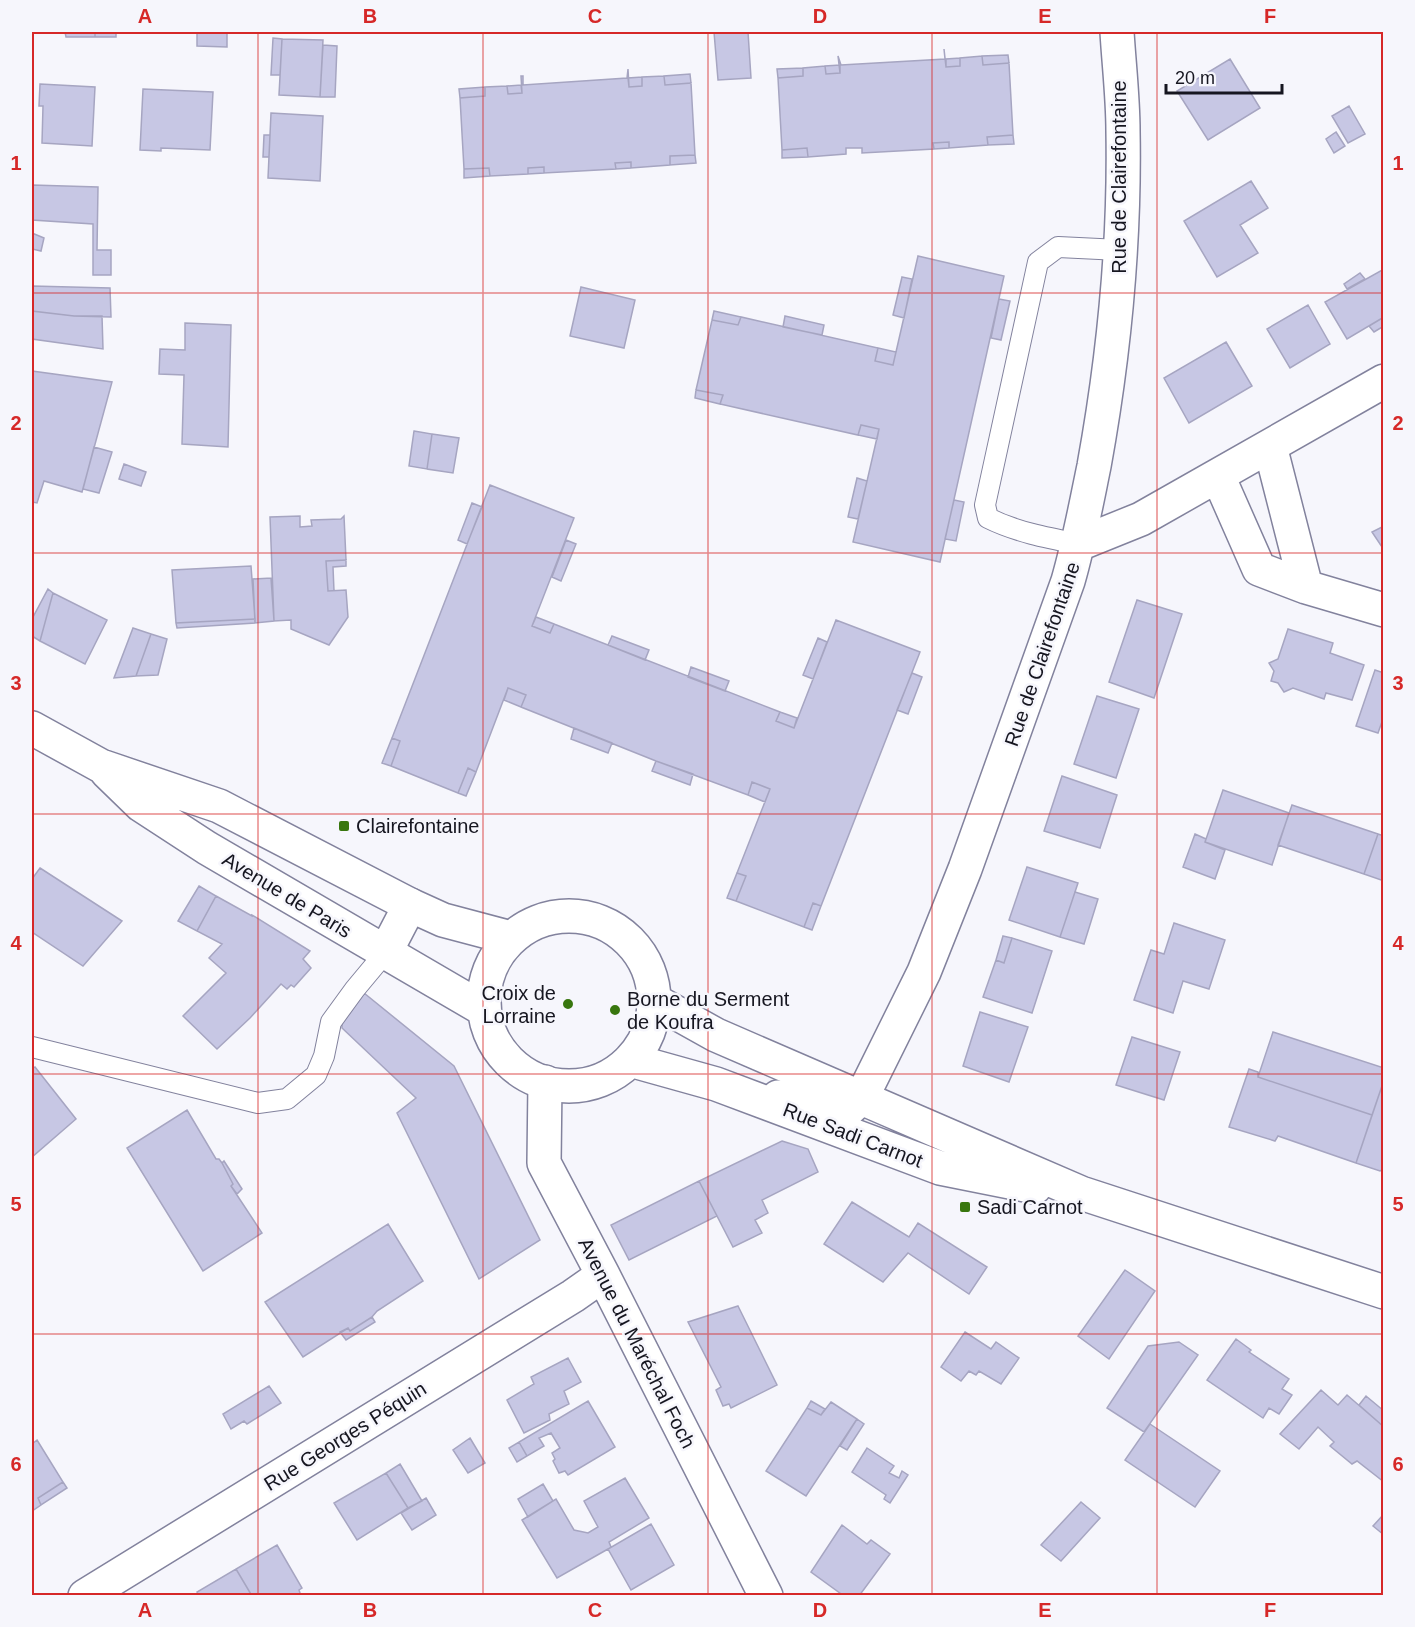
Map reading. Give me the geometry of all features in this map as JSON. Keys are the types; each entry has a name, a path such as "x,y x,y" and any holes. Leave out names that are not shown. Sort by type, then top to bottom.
{"street":[{"name":"Rue de Clairefontaine","path":"861,1097 924,972 957,890 1046,648 1079,544 1104,408 1118,301 1123,130 1117,32"},
{"path":"1079,544 1141,519 1383,381"},
{"path":"1270,446 1306,587"},
{"path":"1218,476 1259,569 1306,587 1383,610"},
{"name":"Avenue de Paris","path":"32,728 101,766 219,806 443,920 511,938"},
{"name":"Avenue de Paris","path":"101,766 141,805 207,848 483,1009"},
{"path":"385,953 410,905"},
{"path":"558,916 585,916 610,926 631,942 646,964 653,981 655,1001 645,1039 630,1060 607,1077 580,1086 546,1082 525,1074 503,1055 489,1030 483,1009 487,978 496,956 511,938 533,923 558,916"},
{"name":"Rue Sadi Carnot","path":"655,1001 716,1035 1081,1193 1383,1292"},
{"name":"Rue Sadi Carnot","path":"630,1060 716,1084 940,1168 1022,1185 1081,1193"},
{"name":"Avenue du Maréchal Foch","path":"546,1082 544,1163 766,1596"},
{"path":"716,1084 841,1110 849,1109 861,1097"},
{"name":"Rue Georges Péquin","path":"85,1596 573,1296 603,1275"}],"lane":[{"path":"1079,544 1033,535 1001,525 988,518 985,505 1038,262 1058,247 1120,250"},
{"path":"32,1047 258,1102 287,1099 316,1075 324,1056 332,1022 355,989 385,953"}],"building":[{"path":"65,32 95,32 95,37 66,37"},
{"path":"95,32 116,32 116,37 95,37"},
{"path":"197,32 227,32 227,47 197,46"},
{"path":"714,32 748,32 751,78 718,80"},
{"path":"273,38 282,39 280,75 271,75"},
{"path":"282,39 323,40 320,97 279,95"},
{"path":"323,45 337,46 335,97 320,97"},
{"path":"944,49 946,67 960,66 960,58 982,56 983,65 1009,63 1013,135 987,137 988,145 949,148 949,142 933,143 934,149 862,153 862,148 846,148 846,154 808,157 807,148 782,150 778,78 803,76 803,68 825,66 826,74 840,73 838,56 841,65 945,59"},
{"path":"1008,55 1009,63 983,65 982,56"},
{"path":"960,58 960,66 946,67 946,59"},
{"path":"1230,59 1260,108 1208,140 1177,91"},
{"path":"840,65 840,73 826,74 825,66"},
{"path":"803,68 803,76 778,78 777,69"},
{"path":"628,69 629,87 642,86 642,77 664,76 665,85 691,83 695,155 670,156 670,165 631,168 631,162 615,163 616,169 544,173 544,167 528,168 528,174 490,176 489,168 464,169 460,98 485,96 485,87 507,86 508,94 522,93 521,76 523,76 523,85 627,78"},
{"path":"690,74 691,83 665,85 664,76"},
{"path":"642,77 642,86 629,87 628,78"},
{"path":"40,84 95,87 92,146 42,143 43,106 39,106"},
{"path":"521,85 522,93 508,94 507,86"},
{"path":"485,87 485,96 460,98 459,89"},
{"path":"143,89 213,92 210,150 161,148 161,151 140,150"},
{"path":"1349,106 1365,134 1348,143 1332,116"},
{"path":"271,113 323,116 320,181 268,178"},
{"path":"1336,132 1345,146 1334,153 1326,139"},
{"path":"264,135 270,135 269,157 263,157"},
{"path":"1013,135 1014,144 988,145 987,137"},
{"path":"949,142 949,148 934,149 933,143"},
{"path":"807,148 808,157 782,158 782,150"},
{"path":"695,155 696,163 670,165 670,156"},
{"path":"631,162 631,168 616,169 615,163"},
{"path":"544,167 544,173 528,174 528,168"},
{"path":"489,168 490,176 464,178 464,169"},
{"path":"1251,181 1268,208 1240,225 1258,253 1217,277 1184,221"},
{"path":"32,185 98,187 97,250 111,250 111,275 93,275 93,224 32,220"},
{"path":"32,233 44,238 41,251 32,249"},
{"path":"918,256 1004,276 940,562 853,542 879,429 861,425 858,435 720,404 723,395 696,390 712,320 738,325 741,317 878,348 875,361 893,365"},
{"path":"1384,269 1384,317 1347,339 1325,302"},
{"path":"1360,273 1365,279 1347,289 1344,284"},
{"path":"902,277 912,279 904,318 893,315"},
{"path":"32,286 110,288 111,317 74,316 32,311"},
{"path":"581,287 635,300 624,348 570,336"},
{"path":"999,299 1010,301 1001,340 991,338"},
{"path":"1308,305 1330,344 1290,368 1267,329"},
{"path":"32,311 74,316 102,316 103,349 32,339"},
{"path":"714,311 741,317 738,325 712,320"},
{"path":"785,316 824,325 822,335 783,327"},
{"path":"1384,317 1384,326 1374,332 1369,326"},
{"path":"185,323 231,325 228,447 182,444 184,375 159,374 160,349 185,350"},
{"path":"1226,342 1252,386 1189,423 1164,378"},
{"path":"878,348 896,352 893,365 875,361"},
{"path":"32,371 112,382 82,492 44,481 37,503 32,502"},
{"path":"696,390 723,395 720,404 695,398"},
{"path":"861,425 879,429 877,439 858,435"},
{"path":"414,431 432,434 427,469 409,466"},
{"path":"432,434 459,438 453,473 427,469"},
{"path":"94,447 112,452 99,493 83,489"},
{"path":"124,464 146,472 141,486 119,479"},
{"path":"857,478 867,481 858,519 848,517"},
{"path":"490,485 574,518 532,626 550,633 554,624 780,712 776,721 794,728 836,620 920,652 821,906 813,903 804,927 736,901 746,876 737,873 770,789 752,782 748,795 656,761 521,707 526,695 508,688 476,772 468,768 458,793 391,766 400,741 392,738"},
{"path":"954,500 964,502 956,541 945,539"},
{"path":"472,503 482,507 467,544 458,540"},
{"path":"300,516 300,527 312,526 311,520 341,519 344,516 346,560 326,561 328,591 346,590 348,617 329,645 291,629 291,620 274,621 270,517"},
{"path":"1384,526 1384,550 1372,532"},
{"path":"566,540 576,544 561,581 552,577"},
{"path":"346,560 346,566 333,567 334,591 328,591 326,561"},
{"path":"251,566 255,619 176,623 172,570"},
{"path":"271,578 274,621 255,623 253,579"},
{"path":"48,589 53,593 40,641 32,636 32,619"},
{"path":"53,593 107,620 85,664 40,641"},
{"path":"1137,600 1182,614 1154,698 1109,682"},
{"path":"536,617 554,624 550,633 532,626"},
{"path":"255,619 255,623 177,628 176,623"},
{"path":"133,628 151,634 136,676 114,678"},
{"path":"1288,629 1333,643 1330,653 1364,665 1352,700 1326,693 1324,699 1293,688 1284,692 1278,683 1271,681 1274,671 1269,663 1278,659"},
{"path":"151,634 167,639 158,675 136,676"},
{"path":"612,636 649,650 645,660 608,645"},
{"path":"818,638 827,642 813,679 803,675"},
{"path":"691,667 729,681 725,691 688,677"},
{"path":"1375,670 1384,673 1384,716 1378,733 1356,726"},
{"path":"912,673 922,677 908,714 897,710"},
{"path":"508,688 526,695 521,707 504,700"},
{"path":"1097,696 1139,709 1116,778 1074,764"},
{"path":"780,712 797,718 794,728 776,721"},
{"path":"574,728 612,743 608,753 571,739"},
{"path":"392,738 400,741 391,766 382,763"},
{"path":"656,761 693,774 690,785 652,771"},
{"path":"468,768 476,772 466,796 458,793"},
{"path":"1062,776 1117,795 1100,848 1044,831"},
{"path":"752,782 770,789 765,802 748,795"},
{"path":"1223,790 1289,813 1272,865 1205,842"},
{"path":"1292,805 1378,834 1364,874 1278,845"},
{"path":"1195,834 1206,839 1205,842 1225,850 1215,879 1183,867"},
{"path":"1378,834 1384,836 1384,881 1364,874"},
{"path":"1027,867 1078,883 1060,937 1009,920"},
{"path":"40,868 122,921 83,966 32,932 32,879"},
{"path":"737,873 746,876 736,901 727,898"},
{"path":"199,886 216,896 197,931 178,921"},
{"path":"1075,892 1098,899 1084,944 1060,937"},
{"path":"216,896 310,951 303,959 311,968 294,987 291,985 287,989 281,984 217,1049 183,1016 226,973 209,958 222,944 197,931"},
{"path":"813,903 821,906 812,930 804,927"},
{"path":"1174,923 1225,940 1209,989 1183,981 1173,1013 1134,1000 1151,950 1164,954"},
{"path":"1003,936 1012,938 1004,963 996,960"},
{"path":"1012,938 1052,951 1032,1013 983,997 996,960 1004,963"},
{"path":"364,993 454,1066 540,1240 479,1279 397,1113 416,1098 342,1028 342,1023"},
{"path":"980,1012 1028,1027 1009,1082 963,1066"},
{"path":"1273,1032 1384,1068 1384,1080 1372,1115 1258,1077"},
{"path":"1132,1037 1180,1052 1164,1100 1116,1085"},
{"path":"35,1067 76,1119 32,1157 32,1069"},
{"path":"1249,1069 1258,1072 1258,1077 1372,1115 1356,1163 1278,1136 1275,1141 1229,1127"},
{"path":"1384,1080 1384,1169 1380,1171 1356,1163"},
{"path":"187,1110 216,1159 222,1163 233,1184 231,1186 262,1233 203,1271 127,1148"},
{"path":"782,1141 808,1149 818,1172 762,1200 768,1213 755,1220 762,1233 733,1247 699,1181"},
{"path":"224,1161 242,1189 237,1194 231,1186 233,1184 222,1163"},
{"path":"699,1181 717,1216 629,1260 611,1225"},
{"path":"852,1202 909,1237 918,1223 987,1267 969,1294 908,1253 883,1282 824,1244"},
{"path":"388,1224 423,1281 350,1331 348,1328 303,1357 265,1302"},
{"path":"1125,1270 1155,1291 1109,1359 1078,1336"},
{"path":"738,1306 777,1385 731,1408 729,1404 723,1406 716,1390 721,1387 688,1322"},
{"path":"372,1317 375,1322 346,1340 340,1332 348,1328 350,1331"},
{"path":"965,1332 991,1349 996,1342 1019,1358 1001,1384 979,1371 976,1375 969,1371 961,1381 941,1367"},
{"path":"1236,1339 1251,1350 1249,1352 1289,1379 1282,1389 1292,1395 1279,1414 1269,1408 1263,1418 1207,1380"},
{"path":"1179,1342 1198,1355 1144,1432 1107,1408 1148,1346"},
{"path":"568,1358 581,1382 564,1391 569,1404 549,1414 550,1420 524,1433 507,1400 534,1384 531,1377"},
{"path":"269,1386 281,1403 247,1424 244,1421 231,1429 223,1414"},
{"path":"1321,1390 1338,1405 1347,1395 1384,1427 1384,1482 1357,1461 1352,1464 1330,1446 1334,1442 1318,1427 1299,1449 1280,1434"},
{"path":"1366,1396 1384,1411 1384,1427 1359,1405"},
{"path":"588,1401 615,1447 568,1475 565,1471 559,1473 553,1461 555,1459 552,1453 560,1448 551,1433 539,1438 544,1446 527,1456 519,1442"},
{"path":"811,1401 825,1409 821,1415 807,1408"},
{"path":"831,1402 857,1419 806,1496 766,1471 807,1408 821,1415"},
{"path":"857,1419 864,1424 847,1450 840,1446"},
{"path":"1150,1424 1220,1471 1195,1507 1125,1460"},
{"path":"470,1438 485,1463 468,1473 453,1450"},
{"path":"37,1440 63,1482 38,1498 41,1505 32,1511 32,1444"},
{"path":"519,1442 527,1456 517,1462 509,1448"},
{"path":"867,1448 894,1466 889,1473 899,1478 902,1471 908,1475 890,1503 884,1499 886,1495 852,1472"},
{"path":"400,1464 422,1501 408,1508 386,1473"},
{"path":"386,1473 408,1508 357,1540 334,1503"},
{"path":"625,1478 649,1518 609,1542 611,1547 608,1549 557,1578 522,1520 556,1499 574,1530 588,1533 598,1527 584,1501"},
{"path":"63,1482 67,1488 41,1505 38,1498"},
{"path":"543,1484 553,1501 528,1517 518,1499"},
{"path":"426,1498 436,1515 412,1530 401,1513"},
{"path":"1081,1502 1100,1518 1061,1561 1041,1545"},
{"path":"1384,1514 1384,1535 1373,1526"},
{"path":"651,1524 674,1565 631,1590 608,1549"},
{"path":"842,1525 867,1544 871,1540 890,1554 859,1596 844,1596 811,1572"},
{"path":"277,1545 302,1588 299,1590 301,1596 252,1596 236,1569"},
{"path":"236,1569 252,1596 199,1596 197,1592"}],"place":[{"name":"Clairefontaine","path":"344,826"},
{"name":"Croix de Lorraine","path":"568,1004"},
{"name":"Borne du Serment de Koufra","path":"615,1010"},
{"name":"Sadi Carnot","path":"965,1207"}]}
